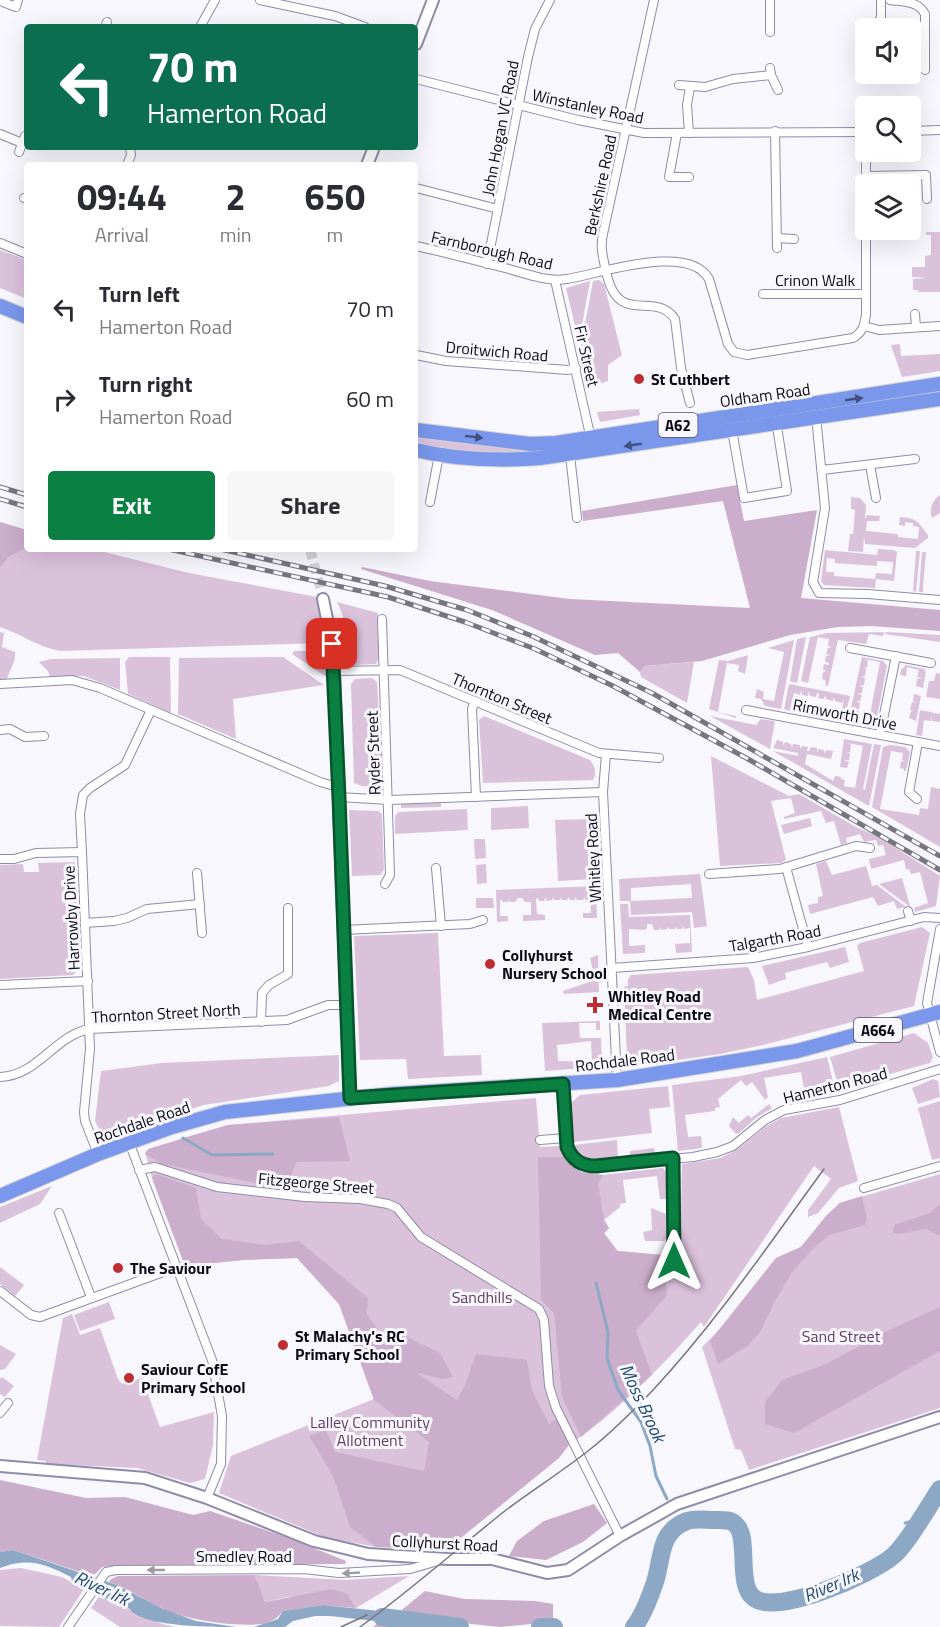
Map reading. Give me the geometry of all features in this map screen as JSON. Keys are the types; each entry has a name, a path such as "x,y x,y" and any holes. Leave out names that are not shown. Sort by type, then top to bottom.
{"highway":[{"path":"0,306 24,315"},
{"name":"Oldham Road","path":"816,410 940,384"},
{"name":"Oldham Road","path":"418,430 530,444 556,443 816,410 940,399"},
{"name":"Oldham Road","path":"418,450 439,455 518,460 570,455 732,430 775,416"},
{"name":"Rochdale Road","path":"0,1196 129,1142 225,1112 350,1098 617,1080 797,1051 935,1013"}],"street":[{"path":"202,24 215,0"},
{"path":"260,0 290,3 357,24"},
{"path":"418,39 433,0"},
{"name":"John Hogan VC Road","path":"488,264 517,105 535,29 550,0"},
{"name":"Berkshire Road","path":"654,0 601,243 610,288 621,302 661,308 675,319 681,369 690,403"},
{"path":"770,0 770,32"},
{"path":"881,18 882,0"},
{"path":"890,0 915,4 922,8 925,14 925,70"},
{"path":"0,1 17,3"},
{"path":"680,85 705,87 770,71 778,90"},
{"name":"Winstanley Road","path":"418,80 625,130 652,133 855,132"},
{"path":"689,133 687,105 690,87"},
{"path":"921,130 940,130"},
{"path":"775,131 777,248"},
{"path":"677,133 669,177 689,177"},
{"path":"0,134 24,139 19,152"},
{"path":"921,175 926,175 927,199"},
{"path":"418,189 498,209"},
{"path":"777,238 794,239"},
{"path":"866,240 864,326 879,330 940,326"},
{"path":"0,243 24,253"},
{"name":"Farnborough Road","path":"418,246 555,280 632,264 685,263 699,267 707,274 713,288 728,345 734,352 743,355 853,338 864,326"},
{"name":"Fir Street","path":"555,280 591,439"},
{"name":"Crinon Walk","path":"764,294 866,294"},
{"path":"915,314 916,327"},
{"name":"Droitwich Road","path":"418,355 446,361 568,370 576,368"},
{"path":"816,410 825,508 813,582 815,589 819,593 940,600"},
{"path":"732,430 744,498 787,491 775,416"},
{"path":"430,502 439,455"},
{"path":"570,455 577,518"},
{"path":"822,470 915,459"},
{"path":"870,465 876,498"},
{"path":"323,600 332,644 350,1098"},
{"name":"Ryder Street","path":"382,619 390,875 385,884"},
{"path":"850,648 931,663"},
{"path":"880,734 896,657"},
{"name":"Thornton Street","path":"333,671 400,670 606,754 659,758"},
{"path":"0,684 72,680 100,688 339,792"},
{"path":"475,701 472,709 476,797"},
{"path":"82,852 80,814 83,795 125,765 151,710"},
{"name":"Rimworth Drive","path":"746,710 940,746"},
{"path":"0,730 10,729 25,737 44,736"},
{"path":"917,799 909,792 918,742"},
{"path":"603,792 606,754"},
{"name":"Whitley Road","path":"339,792 389,800 603,792 617,1080"},
{"path":"709,874 786,867 796,862 856,846 870,848"},
{"name":"Harrowby Drive","path":"0,859 14,859 36,853 82,852 89,1029 89,1075 84,1112 85,1122 98,1154"},
{"path":"786,867 808,947"},
{"path":"436,868 441,926"},
{"path":"197,873 202,933"},
{"path":"85,923 114,921 147,909 200,904"},
{"path":"261,1022 262,993 269,985 288,974 288,908"},
{"path":"908,911 910,921"},
{"name":"Talgarth Road","path":"612,968 753,958 808,947 924,917 940,918"},
{"path":"343,930 470,924 483,920"},
{"path":"940,929 927,1003 935,1013 940,1052"},
{"path":"0,985 88,981"},
{"name":"Thornton Street North","path":"0,1077 30,1069 67,1037 89,1029 287,1020 328,1005 345,1005"},
{"name":"Hamerton Road","path":"563,1084 566,1138 571,1155 586,1166 710,1154 733,1146 765,1120 784,1110 840,1100 940,1069"},
{"path":"540,1140 566,1138"},
{"path":"129,1142 212,1360 222,1416 221,1464 207,1498"},
{"path":"673,1158 674,1261"},
{"path":"864,1188 940,1166"},
{"name":"Fitzgeorge Street","path":"139,1170 155,1167 217,1187 305,1197 360,1198 388,1204 397,1209 421,1237 539,1310 544,1320 549,1386 556,1408 620,1536"},
{"path":"59,1213 91,1298"},
{"path":"663,1246 674,1245"},
{"path":"0,1291 31,1315 40,1317 177,1267"},
{"path":"0,1413 8,1404"},
{"name":"Collyhurst Road","path":"0,1466 146,1478 207,1498 325,1544 368,1554 492,1559 547,1573 568,1570 620,1536 677,1504 940,1417"},
{"name":"Smedley Road","path":"68,1627 106,1572 116,1570 304,1569 339,1573 410,1569 448,1559"}],"green space":[{"path":"926,232 940,232 940,292 913,290 913,279 927,278 912,277 912,267 925,267 925,256 931,255 931,235 926,235"},
{"path":"0,250 24,259 24,298 0,288"},
{"path":"599,280 604,284 622,355 608,365 608,381 590,387 581,346 593,281"},
{"path":"590,281 579,342 566,288"},
{"path":"900,344 901,356 940,354 940,371 902,377 891,345"},
{"path":"639,409 640,415 600,422 597,412"},
{"path":"418,436 523,448 523,453 443,450 418,444"},
{"path":"940,495 940,513 932,518 932,505"},
{"path":"851,497 860,498 866,505 865,519 867,515 880,516 879,521 867,521 866,531 898,534 898,537 918,539 919,527 905,522 905,526 899,525 900,517 914,520 928,535 928,538 915,548 865,544 864,536 863,552 848,551 850,534 853,534 855,510 851,509"},
{"path":"878,549 897,552 894,581 876,579 875,588 824,585 821,581 825,550 877,555","holes":["827,558 835,559 835,563 877,566 877,561 893,562 892,574 876,573 875,579 834,576 834,572 826,572"]},
{"path":"24,550 24,552 104,552 189,573 317,597 324,643 60,651 52,649 0,627 0,568 9,557"},
{"path":"916,551 920,551 916,592 913,591"},
{"path":"922,552 926,552 923,592 919,592"},
{"path":"337,602 378,613 378,660 376,664 354,665 348,661 346,631"},
{"path":"0,632 4,633 2,647 15,652 14,662 7,679 0,679"},
{"path":"884,632 883,636 869,634 866,644 838,640 828,686 820,684 826,685 825,680 822,679 823,672 827,671 823,670 824,664 829,665 825,662 826,656 831,655 826,654 828,648 832,647 828,646 829,639 818,637 808,683 801,681 810,637 827,633"},
{"path":"886,632 940,635 940,642 885,634"},
{"path":"806,637 797,683 790,681 797,639"},
{"path":"794,640 781,709 765,706 761,699 755,698 757,689 764,692 763,699 774,701 784,652 768,648"},
{"path":"294,651 325,651 328,678 292,654"},
{"path":"748,655 745,674 738,671 739,665 727,663 718,712 709,709 719,660 728,661"},
{"path":"129,657 170,657 171,713 128,694 125,662"},
{"path":"283,657 324,685 233,699 236,739 178,714 179,658"},
{"path":"862,657 883,661 887,666 876,722 872,726 848,722","holes":["864,659 880,662 869,720 858,718 859,711 855,710 859,709 860,703 856,701 860,701 862,695 857,694 862,693 863,687 859,686 864,685 865,678 861,677 865,676 866,669 863,667 867,668 868,661"]},
{"path":"120,658 120,690 84,676 50,677 48,671 39,662 51,659"},
{"path":"694,662 687,703 641,677 640,672 645,666"},
{"path":"906,665 924,669 926,672 923,688 916,686 917,679 922,678 917,677 919,670 907,667 906,676 900,675"},
{"path":"936,673 940,674 940,699 926,697 929,681 934,681"},
{"path":"372,678 377,682 383,784 379,788 354,783 351,684 355,679"},
{"path":"789,684 850,696 844,721 840,720 844,699 842,703 835,701 834,697 833,701 826,699 825,695 824,699 818,698 819,694 817,693 816,697 810,696 809,691 808,696 802,695 802,690 800,695 794,693 790,711 784,709"},
{"path":"914,694 921,696 916,721 909,718 911,711 915,711 910,710 912,702 917,703 913,701"},
{"path":"920,710 940,714 940,722 932,721 932,716 931,721 924,720 922,736 916,735"},
{"path":"484,716 590,760 595,770 593,780 483,783 479,720"},
{"path":"710,716 756,725 761,719 775,721 770,749"},
{"path":"844,739 872,744 863,789 865,790 874,744 881,745 869,806 773,751 798,756 798,753 773,748 777,740 783,742 783,746 785,742 791,744 792,748 793,744 800,745 800,749 802,746 808,747 807,751 811,747 817,748 817,753 818,749 824,750 825,754 826,750 833,751 831,759 807,754 805,764 833,781 835,776 841,777 845,780 844,786 855,788 863,746 848,743 851,745 850,752 846,752 850,753 849,760 844,760 849,762 847,768 840,767"},
{"path":"890,745 905,747 910,752 906,771 904,771 900,768 901,761 906,762 902,760 903,753 891,751 880,809 919,815 920,808 928,809 931,787 940,789 940,847 872,807 883,747"},
{"path":"711,756 789,796 799,794 856,827 877,836 940,876 936,906 915,912 914,908 928,903 920,872 911,874 909,869 906,870 904,860 871,869 869,859 886,855 883,845 878,846 876,840 864,842 860,834 846,838 847,843 841,845 834,821 826,823 821,811 784,819 795,813 791,798 771,801 786,860 781,863 720,866"},
{"path":"441,803 441,807 401,808 401,804"},
{"path":"528,806 529,828 491,830 491,808"},
{"path":"467,809 468,830 395,834 395,816 399,812"},
{"path":"349,810 378,811 382,814 384,870 380,875 352,876"},
{"path":"810,818 812,826 784,834 781,825"},
{"path":"593,819 595,879 558,881 555,820"},
{"path":"474,839 485,839 486,858 475,859"},
{"path":"826,861 832,875 866,866 872,886 877,885 906,907 897,909 894,901 878,906 873,897 810,914 808,905 818,903 818,897 823,896 816,864"},
{"path":"75,862 79,969 73,975 0,979 0,865 23,864 24,872 39,872 38,863"},
{"path":"486,864 487,883 477,884 476,865"},
{"path":"700,874 707,926 694,928 692,912 631,915 630,901 620,901 619,879","holes":["691,884 692,898 631,901 631,888"]},
{"path":"902,878 910,906 879,884"},
{"path":"596,886 597,918 583,918 583,913 591,913 590,900 585,900 585,897 583,900 577,900 575,897 575,900 570,900 569,897 567,900 552,898 547,901 546,898 544,901 539,901 538,898 536,899 537,914 545,915 545,920 523,921 523,915 531,915 531,902 518,898 515,902 500,900 500,916 508,916 508,921 497,922 496,890"},
{"path":"476,898 493,898 494,908 476,908"},
{"path":"620,904 628,904 629,917 690,915 692,952 676,953 675,944 690,943 690,928 684,929 683,926 682,929 675,927 675,929 669,929 669,927 661,930 660,927 659,930 654,930 652,924 647,924 647,930 646,928 645,930 629,929 629,946 645,945 645,953 623,954"},
{"path":"922,927 930,933 914,1006 720,1054 636,1066 627,1056 624,987 628,986 628,979 631,975 748,967 754,980 757,1000 864,971 857,946 860,943"},
{"path":"438,933 444,1056 481,1055 482,1075 408,1079 406,1059 360,1060 354,936"},
{"path":"845,947 849,962 830,968 827,962 785,973 786,979 769,985 762,966"},
{"path":"598,955 599,992 564,994 563,991 595,980 590,958"},
{"path":"600,1021 600,1030 596,1030 596,1023 579,1023 580,1038 601,1038 602,1062 596,1067 545,1071 542,1023","holes":["591,1041 592,1062 558,1061 557,1045"]},
{"path":"914,1033 928,1043 933,1057 930,1063 839,1088 830,1057"},
{"path":"339,1055 339,1081 329,1086 204,1105 118,1132 115,1127 101,1133 95,1121 101,1071 162,1063"},
{"path":"827,1057 836,1094 793,1101 792,1097 805,1094 801,1072 764,1078 768,1097 765,1100 752,1082 746,1086 741,1080 718,1099 720,1107 715,1108 715,1111 685,1115 688,1137 701,1136 702,1148 678,1151 672,1085 741,1076"},
{"path":"933,1079 938,1081 940,1097 918,1104 912,1088"},
{"path":"668,1086 670,1107 649,1109 652,1133 574,1142 571,1103 580,1095"},
{"name":"Sandhills","path":"536,1098 540,1147 559,1146 564,1157 572,1166 585,1174 603,1175 663,1168 666,1172 666,1199 660,1199 657,1176 623,1180 626,1203 620,1204 620,1207 604,1220 609,1228 604,1233 618,1251 663,1255 664,1267 680,1266 682,1164 721,1158 738,1149 765,1127 781,1118 839,1107 858,1181 839,1188 818,1213 808,1217 808,1210 831,1179 814,1166 704,1327 701,1322 639,1388 569,1445 557,1418 409,1547 376,1547 324,1537 219,1493 231,1456 374,1399 339,1304 297,1258 243,1260 185,1266 152,1178 145,1152 228,1125"},
{"path":"940,1101 940,1158 932,1160 918,1108"},
{"path":"769,1104 772,1108 739,1133 736,1134 729,1126 733,1117 739,1123 748,1115 751,1118"},
{"path":"617,1140 618,1158 605,1160 592,1160 581,1156 573,1145"},
{"path":"654,1148 655,1154 629,1157 630,1151"},
{"name":"Sand Street","path":"940,1174 940,1408 749,1470 741,1450 735,1449 702,1347 724,1325 776,1258 801,1247 826,1216 840,1203"},
{"path":"52,1186 40,1204 0,1223 0,1207"},
{"path":"651,1208 666,1214 667,1238 664,1241 645,1241 643,1232 652,1230"},
{"path":"0,1267 24,1285 15,1296 0,1284"},
{"path":"109,1302 115,1319 80,1331 74,1315"},
{"path":"72,1314 80,1335 100,1328 118,1379 122,1384 142,1378 160,1427 214,1412 213,1445 205,1479 190,1483 137,1468 46,1464 46,1461 37,1460 63,1318"},
{"path":"0,1345 16,1354 5,1369 0,1370"},
{"path":"2,1377 14,1386 5,1397 0,1394"},
{"path":"21,1568 62,1577 84,1589 59,1627 0,1626 0,1570"},
{"path":"255,1575 345,1580 409,1576 356,1608 348,1594 287,1597 265,1602"},
{"path":"100,1595 162,1624 176,1627 120,1627 91,1608"}],"shaded area":[{"path":"737,485 744,521 817,510 801,598 940,610 940,631 871,626 838,627 790,635 702,661 645,666 640,672 618,653 595,655 492,610 361,569 362,567 430,581 570,599 750,608 723,501 583,521 582,511"},
{"path":"0,522 24,529 24,550 9,557 0,568"},
{"path":"339,1117 350,1161 297,1162 285,1189 162,1164 145,1154 148,1149 228,1125"},
{"path":"538,1157 564,1157 580,1172 603,1175 598,1184 604,1220 609,1228 604,1233 617,1251 663,1255 667,1295 636,1331 652,1375 581,1437 562,1397 554,1313 541,1300"},
{"path":"156,1174 196,1188 201,1219 222,1239 265,1245 299,1241 368,1298 367,1314 384,1339 398,1349 403,1335 440,1353 453,1377 442,1379 417,1373 457,1400 476,1354 527,1360 532,1391 549,1424 557,1418 569,1445 559,1458 446,1550 376,1547 350,1527 333,1476 309,1436 326,1430 335,1452 424,1471 429,1442 374,1400 339,1304 297,1258 243,1260 185,1266 152,1178"},
{"path":"862,1196 867,1219 865,1225 829,1235 813,1249 793,1271 760,1332 749,1345 718,1364 710,1341 776,1258 801,1247 826,1216 840,1203"},
{"path":"940,1204 940,1236 926,1229 897,1234 893,1232 894,1225 930,1213"},
{"path":"940,1307 940,1351 794,1433 765,1424 765,1402 782,1380 826,1364 887,1331"},
{"path":"0,1480 86,1498 125,1497 193,1515 210,1511 286,1537 346,1561 345,1564 132,1565 102,1567 93,1576 13,1550 0,1552"},
{"path":"594,1504 607,1523 583,1542 546,1560 509,1556 517,1541 544,1521"},
{"path":"255,1575 265,1602 332,1589 348,1594 356,1608 323,1605 283,1611 277,1618 264,1624 221,1623 191,1618 163,1609 109,1582 118,1576"},
{"path":"425,1591 464,1599 535,1601 553,1604 553,1622 500,1627 434,1620 398,1613"},
{"path":"380,1621 425,1627 373,1627"}],"water":[{"path":"13,1550 117,1585 161,1608 196,1621 236,1627 162,1623 137,1615 130,1609 81,1586 73,1586 71,1577 45,1566 20,1563 0,1568 0,1552"},
{"path":"323,1605 410,1616 402,1624 315,1616 293,1621 285,1627 254,1627 278,1619 283,1611"}],"waterway":[{"name":"Moss Brook","path":"183,1138 212,1155 273,1154"},
{"name":"Moss Brook","path":"596,1283 608,1332 607,1358 618,1390 641,1422 650,1446 656,1476 667,1499"},
{"name":"River Irk","path":"634,1627 651,1594 666,1539 671,1532 687,1521 723,1520 734,1523 740,1531 742,1540 744,1573 749,1592 754,1598 766,1602 783,1602 846,1582 882,1564 899,1550 940,1489"},
{"name":"Moss Brook","path":"905,1523 919,1520"},
{"name":"River Irk","path":"382,1617 460,1627"},
{"name":"River Irk","path":"540,1627 554,1627"}],"tunnel":[{"path":"311,552 323,599"}],"tram line":[{"path":"360,1627 506,1510 588,1451 630,1414 677,1363 742,1282 824,1169"},
{"path":"341,1627 367,1615"}],"railway":[{"path":"0,487 24,494"},
{"path":"0,499 24,506"},
{"path":"182,552 388,597 465,622 535,649 613,686 748,759 940,870"},
{"path":"233,552 385,586 467,610 532,636 652,693 940,856"}],"place":[{"name":"St Cuthbert","path":"639,379"},
{"name":"Collyhurst Nursery School","path":"490,964"},
{"name":"Whitley Road Medical Centre","path":"595,1005"},
{"name":"The Saviour","path":"118,1268"},
{"name":"St Malachy's RC Primary School","path":"283,1345"},
{"name":"Saviour CofE Primary School","path":"129,1378"}],"route":[{"path":"332,644 350,1098 563,1084 567,1147 571,1155 580,1163 586,1166 596,1166 673,1158 674,1261"}],"park label":[{"name":"Lalley Community Allotment","path":"370,1431"}]}
